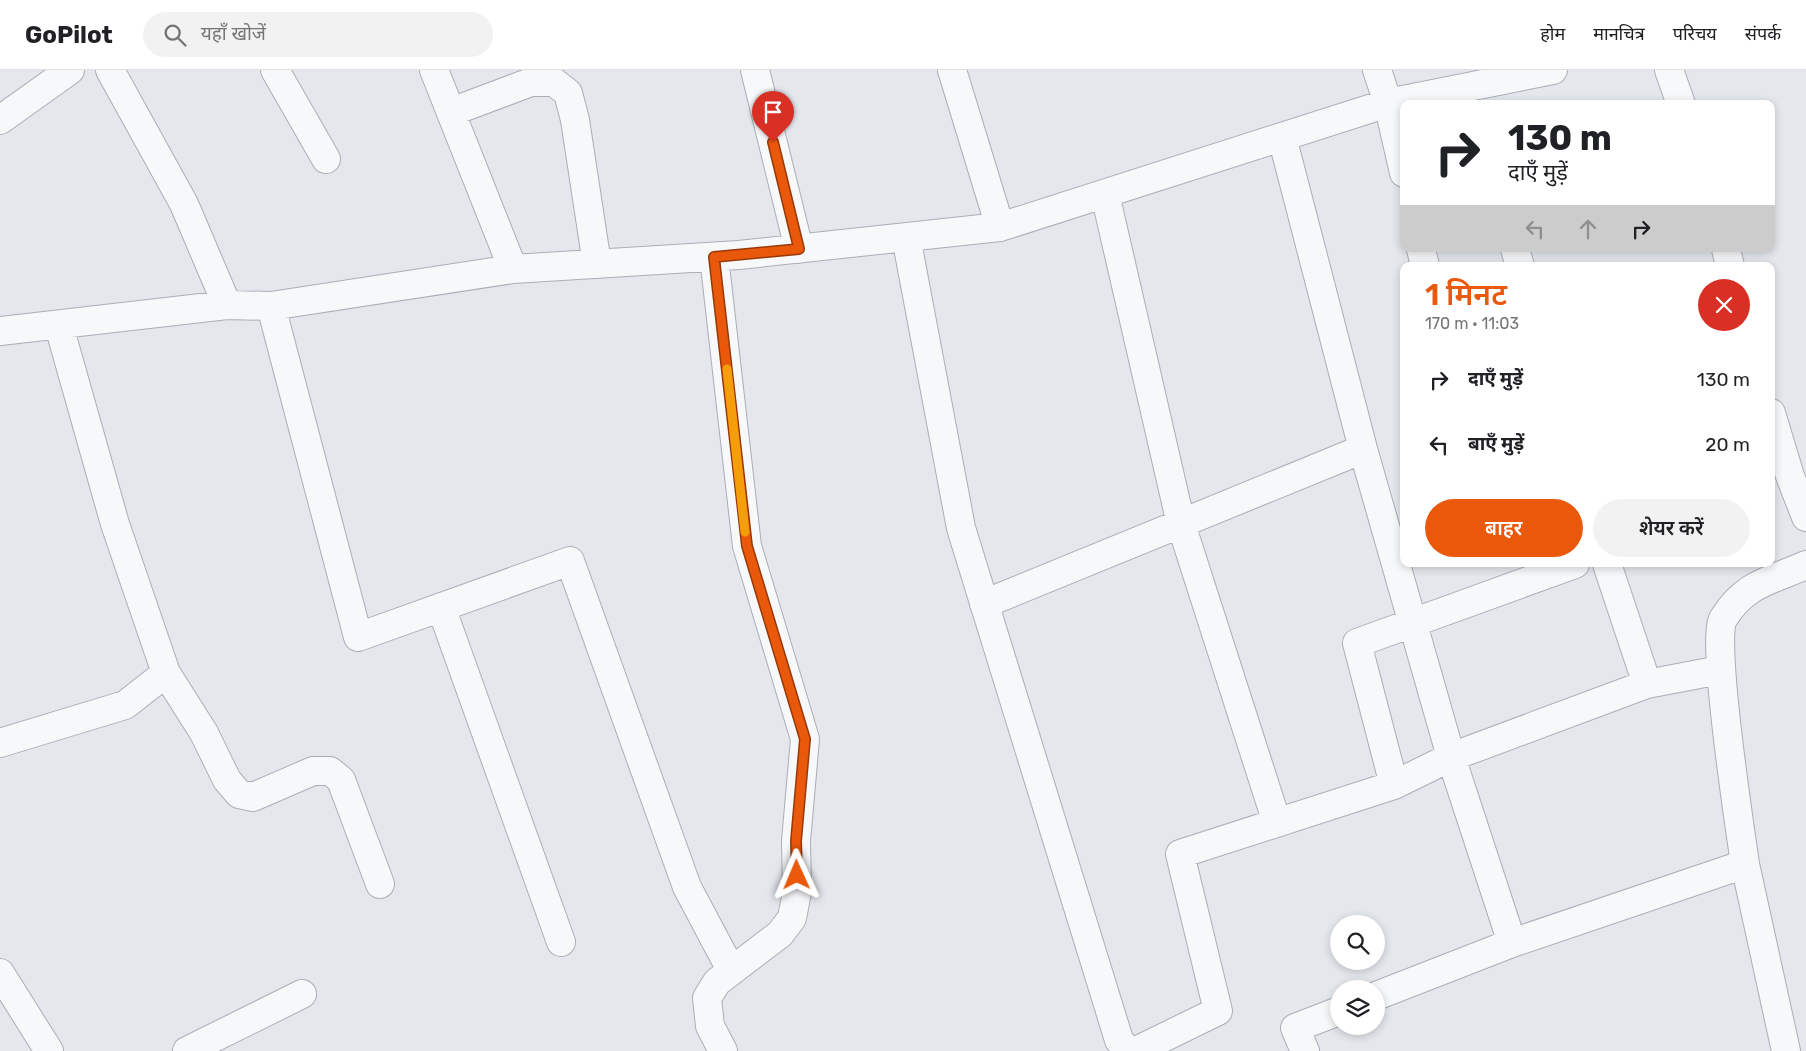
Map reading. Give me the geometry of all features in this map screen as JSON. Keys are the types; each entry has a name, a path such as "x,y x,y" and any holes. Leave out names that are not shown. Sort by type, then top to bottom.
{"street":[{"path":"0,120 70,70"},
{"path":"110,70 184,204 227,305"},
{"path":"275,70 326,159"},
{"path":"434,70 513,269"},
{"path":"756,70 799,249"},
{"path":"952,70 1000,227"},
{"path":"1377,70 1388,104 1400,156"},
{"path":"1430,100 1472,96 1553,70"},
{"path":"1669,70 1679,100"},
{"path":"451,112 531,82 554,82 568,93 575,120 597,264"},
{"path":"0,331 59,326 227,305 271,306 513,269 714,257 1000,227 1388,104 1400,103"},
{"path":"1282,137 1363,449 1414,622 1451,757 1512,943"},
{"path":"1105,194 1181,524 1277,823"},
{"path":"906,237 961,528 1119,1040 1128,1051"},
{"path":"714,257 747,546 805,739 796,841 797,892 792,918 780,934 718,982 707,998 710,1026 723,1051"},
{"path":"271,306 358,637 570,561 686,888 732,970"},
{"path":"59,326 115,524 166,673 204,732 228,780 239,794 253,797 313,771 330,771 341,780 380,884"},
{"path":"1775,426 1790,476 1806,517"},
{"path":"984,604 1363,449"},
{"path":"1786,1051 1745,864 1720,670 1721,621 1737,599 1758,583 1806,565"},
{"path":"1394,785 1357,643 1567,567"},
{"path":"1608,567 1647,684"},
{"path":"441,607 561,942"},
{"path":"1136,1051 1218,1011 1180,854 1394,785 1451,757 1647,684 1720,670"},
{"path":"0,743 125,704 166,673"},
{"path":"1385,992 1512,943 1745,864"},
{"path":"0,973 49,1051"},
{"path":"187,1051 302,994"},
{"path":"1305,1051 1295,1028 1330,1014"}],"slow traffic":[{"path":"727,369 745,532"}],"route":[{"path":"773,142 799,249 714,257 747,546 805,739 796,841 797,875"}]}
